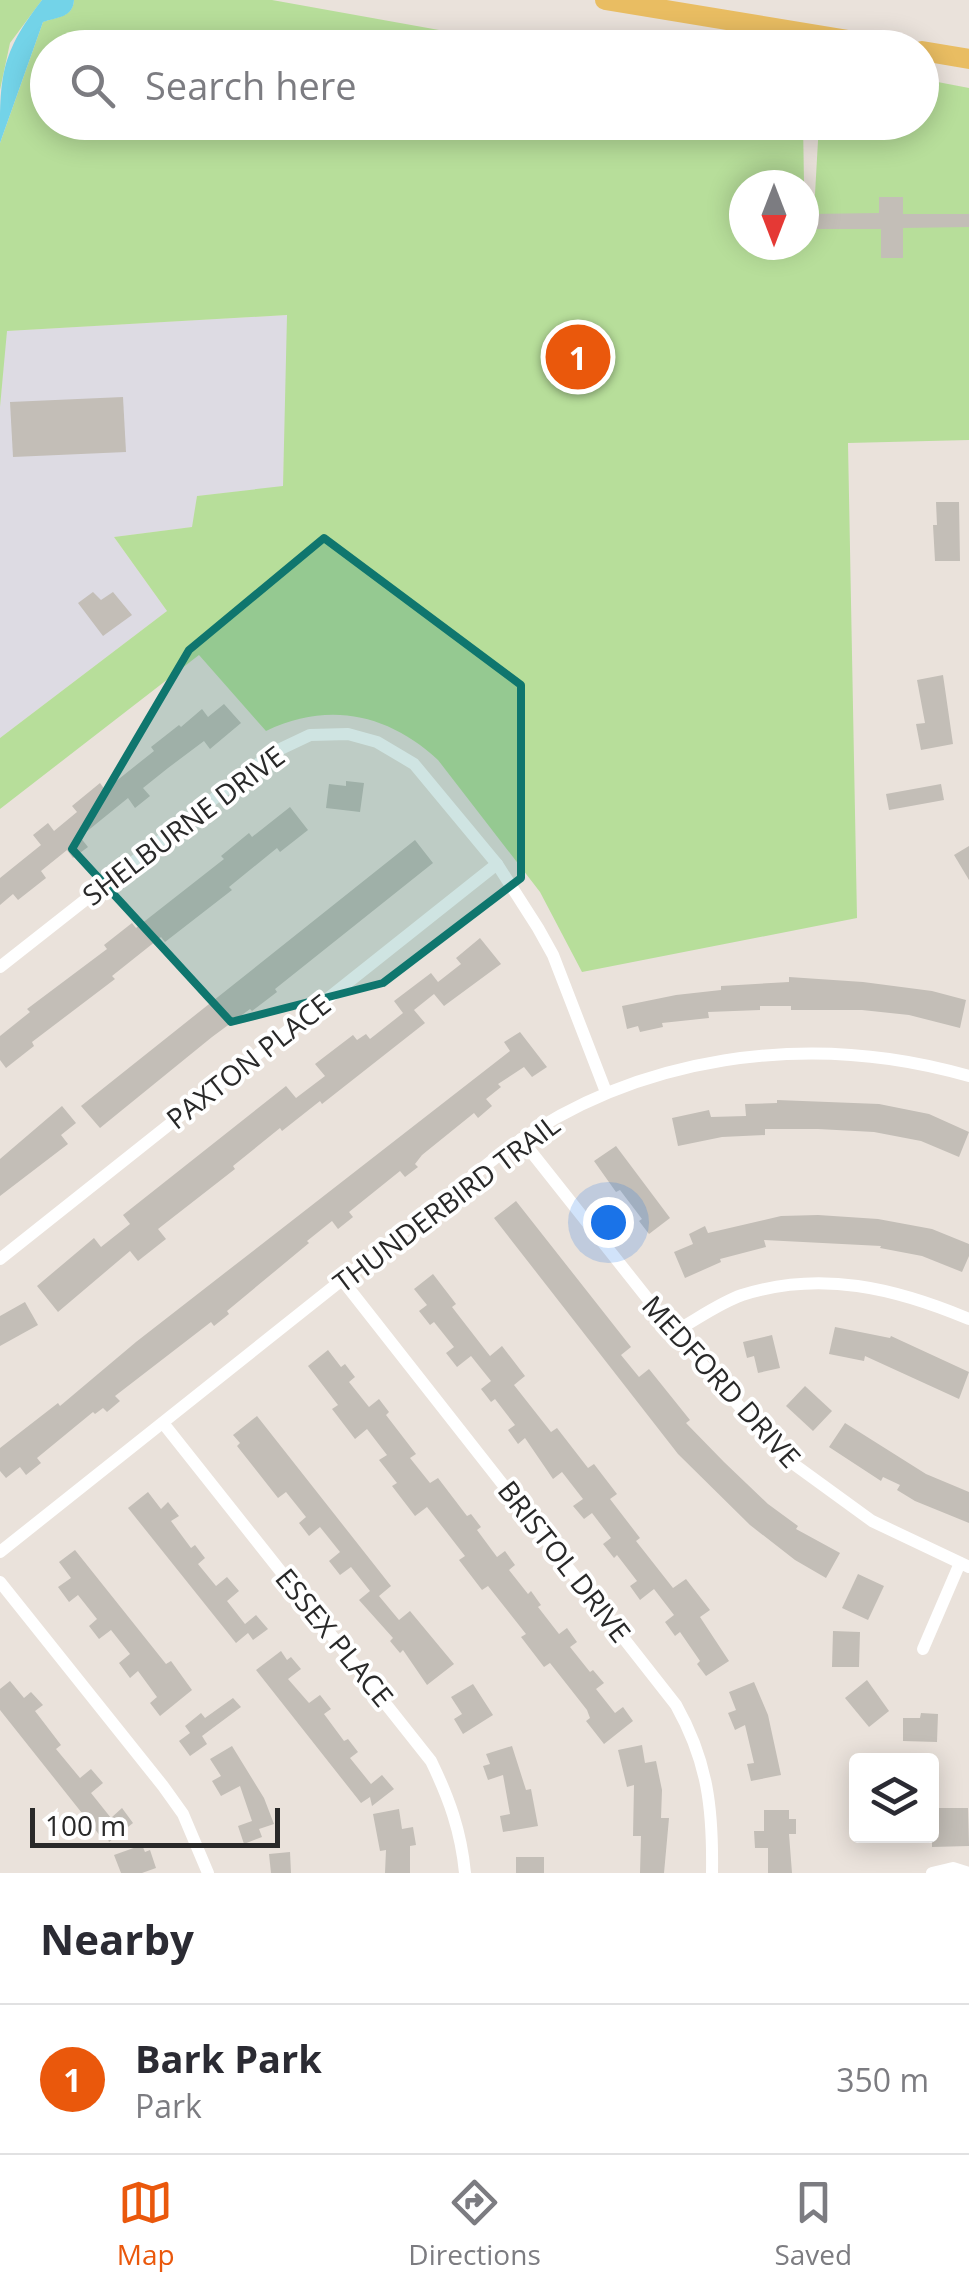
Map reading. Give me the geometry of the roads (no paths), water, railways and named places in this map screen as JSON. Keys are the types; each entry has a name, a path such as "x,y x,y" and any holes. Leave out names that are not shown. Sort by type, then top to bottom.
{"main road":[{"path":"605,0 788,30"},
{"path":"939,55 969,59"}],"street":[{"name":"SHELBURNE DRIVE","path":"0,967 252,767 288,743 310,736 348,734 377,742 414,764 497,864 552,955 606,1092"},
{"name":"PAXTON PLACE","path":"0,1258 497,864"},
{"name":"THUNDERBIRD TRAIL","path":"0,1552 521,1139 572,1107 606,1092 704,1062 768,1055 870,1057 969,1076"},
{"name":"MEDFORD DRIVE","path":"521,1139 674,1332 760,1433 799,1470 872,1521 965,1565"},
{"name":"BRISTOL DRIVE","path":"343,1281 676,1706 696,1743 710,1792 712,1873"},
{"path":"674,1332 739,1296 821,1282 866,1285 915,1296 969,1318"},
{"name":"ESSEX PLACE","path":"163,1423 430,1761 452,1805 465,1873"},
{"path":"923,1649 965,1565"},
{"path":"0,1582 163,1786 182,1814 208,1873"},
{"path":"932,1873 953,1868 968,1873"}],"water":[{"path":"42,0 74,0 67,14 43,22 40,30 30,30 30,59 0,143 5,67 28,19"}],"place":[{"name":"Bark Park","path":"578,357"}]}
